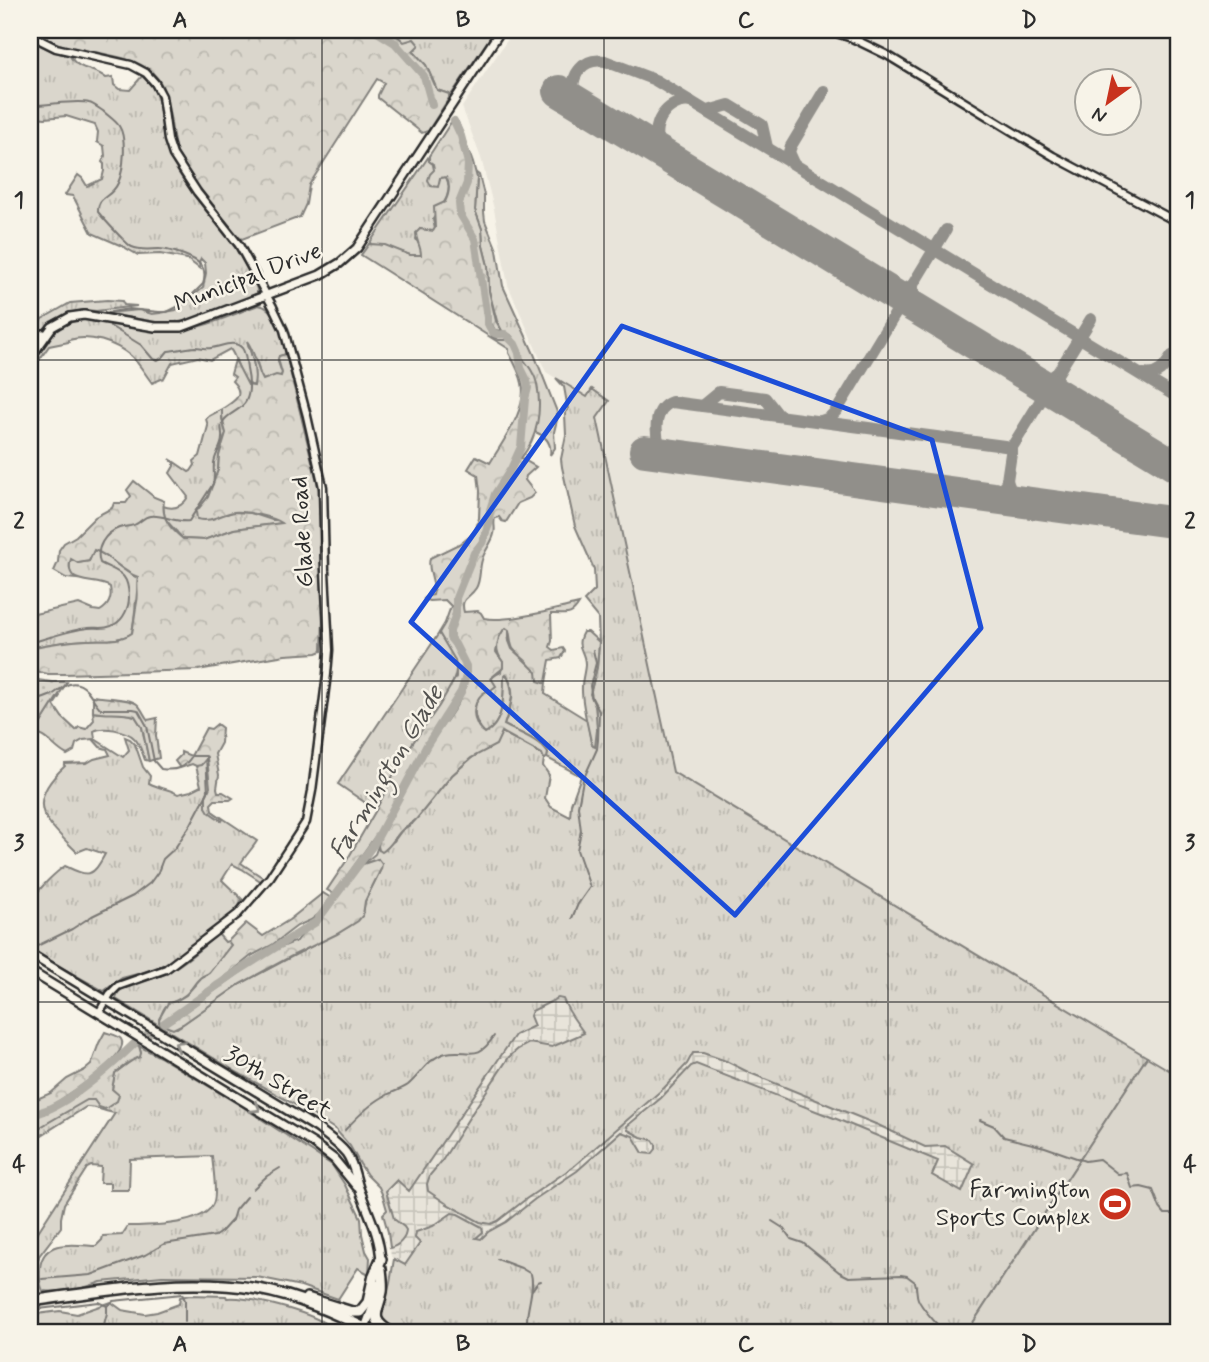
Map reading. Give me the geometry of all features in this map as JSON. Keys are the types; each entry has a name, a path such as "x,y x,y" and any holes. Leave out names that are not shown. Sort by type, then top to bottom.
{"highway":[{"path":"30,1300 161,1285 222,1285 303,1296 352,1312 360,1312 368,1302 374,1275 381,1264"},
{"path":"381,1264 382,1292 376,1318 380,1325 390,1332"},
{"path":"263,1290 330,1312 369,1330"}],"main road":[{"name":"Municipal Drive","path":"30,345 52,327 70,317 84,315 155,327 182,327 329,271 357,248 501,30"},
{"path":"30,358 52,327"},
{"name":"30th Street","path":"30,954 339,1144 353,1163 360,1190 376,1230 381,1264 369,1330"},
{"path":"30,971 314,1144 334,1159 360,1190"}],"street":[{"path":"827,30 877,50 1053,156 1179,223"},
{"name":"Glade Road","path":"32,32 56,48 131,65 151,78 162,96 168,140 173,155 197,192 239,245 284,330 323,487 329,650 307,818 270,877 238,914 170,966 121,984 106,1000 99,1013"}],"highlighted area":[{"path":"622,326 932,440 981,628 735,915 411,622"}],"shaded area":[{"path":"514,30 1075,30 1085,35 1089,30 1179,30 1179,1076 673,772 597,418 609,401 587,397 546,372 508,285 494,209 481,158 462,107"},
{"path":"558,998 563,999 570,1015 585,1033 552,1047 529,1043 509,1057 442,1161 430,1175 428,1191 480,1222 491,1224 498,1221 573,1167 664,1088 691,1059 693,1053 703,1053 726,1061 925,1147 945,1146 975,1164 962,1192 932,1175 937,1161 696,1064 661,1098 641,1136 655,1142 656,1149 652,1154 643,1153 637,1141 619,1133 577,1171 488,1232 481,1240 476,1238 482,1227 459,1214 447,1215 433,1226 419,1229 421,1243 405,1266 391,1257 390,1248 396,1246 404,1227 394,1220 386,1191 397,1180 409,1190 515,1035 534,1026 530,1016 532,1011"}],"green space":[{"path":"46,30 372,30 394,44 423,76 432,105 428,83 423,73 394,41 376,30 398,30 394,33 404,42 414,39 419,45 413,51 426,65 437,90 449,94 449,98 428,131 422,133 378,98 384,83 377,79 309,185 306,204 300,217 242,239 200,190 177,153 163,88 154,75 142,65 126,59 57,43 43,36"},
{"path":"495,30 449,98 449,94 437,90 426,65 412,50 415,49 404,43 394,32"},
{"path":"30,40 70,56 77,64 106,78 113,77 114,85 119,89 130,90 142,76 150,84 159,103 170,157 190,190 231,240 257,288 257,293 213,312 176,322 152,322 107,313 139,310 152,314 176,310 203,288 205,263 201,259 200,269 187,259 160,254 138,255 92,233 73,196 65,195 78,175 87,186 102,179 104,146 97,142 98,132 95,125 66,116 30,116"},
{"path":"453,119 458,122 477,178 475,210 482,229 489,291 496,321 502,331 495,330 491,323 483,290 477,241 461,212 460,202 468,184 469,156 454,121 467,160 466,182 457,207 474,240 486,324 492,336 499,340 508,340 515,348 526,380 517,455 522,447 529,388 520,355 534,376 539,403 535,432 521,458 536,467 525,480 535,493 518,503 506,522 499,517 495,518 494,534 481,563 478,585 464,601 464,612 478,611 484,618 504,619 579,604 570,613 551,614 550,647 554,650 563,648 565,651 561,658 550,660 544,683 538,681 537,672 514,649 509,630 504,629 496,652 503,662 503,668 491,678 496,686 482,694 476,703 475,719 485,733 496,723 499,716 506,674 512,694 504,725 539,744 548,753 547,758 544,759 542,754 502,732 496,745 471,758 452,775 416,819 403,829 385,850 379,850 380,837 426,750 457,704 466,684 466,664 451,634 458,598 474,556 484,542 496,495 516,457 494,494 483,537 472,552 456,596 453,620 447,636 463,663 465,677 460,691 427,742 386,821 334,894 327,890 376,810 402,758 456,677 455,660 439,633 451,606 445,600 424,599 433,595 434,590 429,567 430,558 463,542 475,532 479,518 480,491 478,475 468,469 476,456 490,463 513,425 523,393 521,379 509,349 361,255 369,244 385,245 410,255 421,255 416,233 420,229 433,231 434,207 445,202 449,190 446,177 440,178 438,187 431,186 428,180 434,170 429,156"},
{"path":"429,156 439,184 440,178 446,177 449,188 446,199 433,219 433,232 420,229 416,239 421,255 410,255 385,246 369,244"},
{"path":"475,172 479,175 484,195 485,221 497,250 503,286 557,412 555,448 550,455 547,440 535,432 538,403 536,382 513,337 502,331 489,291 482,229 475,210"},
{"path":"107,300 137,306 74,312 54,320 32,339 30,337 42,319 70,303"},
{"path":"258,305 265,307 275,317 286,354 279,356 281,376 263,380 248,344 254,365 254,386 245,380 230,349 210,360 198,357 172,363 164,378 152,383 131,356 109,343 93,339 77,338 49,346 35,366 33,363 57,330 71,322 102,320 153,330 181,330 215,322"},
{"path":"247,341 263,380 281,376 278,359 286,354 319,490 322,651 198,670 48,674 30,670 30,648 73,641 116,639 132,633 138,599 138,577 94,550 89,561 78,563 71,559 70,570 76,579 66,578 54,571 59,550 64,543 76,536 95,517 112,508 114,503 126,503 131,496 127,490 134,481 154,497 164,501 164,513 168,522 183,539 204,540 234,529 282,523 252,513 239,512 207,520 197,519 196,512 208,497 218,470 226,433 222,409 235,400 238,394 232,381 235,377 231,374 235,360 248,385 254,386 254,369"},
{"path":"556,378 587,397 592,389 609,401 597,418 673,772 1147,1057 967,1332 401,1332 386,1324 381,1316 394,1259 405,1265 420,1243 415,1238 416,1232 433,1226 452,1213 482,1227 483,1232 476,1238 481,1239 577,1171 621,1132 633,1136 643,1153 652,1154 656,1149 653,1140 628,1130 627,1126 696,1064 938,1161 932,1175 962,1192 974,1164 945,1146 925,1147 726,1061 703,1053 693,1053 687,1064 664,1088 573,1167 498,1221 491,1224 480,1222 428,1191 430,1175 442,1161 509,1057 529,1043 552,1047 584,1033 563,999 558,998 532,1011 530,1016 534,1026 515,1035 409,1191 397,1180 386,1191 394,1219 406,1230 401,1242 390,1248 383,1214 387,1210 379,1187 367,1175 350,1146 336,1130 116,999 123,988 158,977 192,956 218,934 231,945 224,956 187,993 166,1006 161,1014 159,1022 170,1028 177,1028 240,984 350,926 363,915 365,901 381,869 378,859 363,864 375,854 378,846 379,850 394,841 402,830 412,824 452,775 502,732 542,754 543,766 549,775 545,798 551,807 570,817 571,804 581,776 547,758 546,748 504,725 512,694 507,675 504,677 499,716 496,723 485,733 477,721 475,711 479,697 493,677 501,672 503,662 497,646 501,633 506,628 509,630 512,649 537,672 544,683 546,682 545,694 587,720 591,742 595,746 596,715 590,694 597,667 598,618 584,601 595,590 594,569 575,526 562,467 566,435 565,414 568,409 564,387"},
{"path":"222,409 226,433 218,470 208,497 196,512 251,513 284,523 234,529 204,540 183,539 165,519 163,506 177,507 188,497 170,473 174,463 170,459 191,471 195,465 194,461 200,456 208,426 206,419"},
{"path":"94,550 138,578 132,633 116,639 73,641 30,648 30,615 79,604 100,611 108,604 110,587 75,578 69,568 71,559 78,563 89,561"},
{"path":"583,632 588,632 599,642 597,667 590,694 596,715 595,747 591,742 583,700 585,664 580,642"},
{"path":"439,633 454,658 455,676 444,700 400,762 376,810 338,784"},
{"path":"30,679 67,682 37,729 30,727"},
{"path":"59,694 54,705 76,730 79,727 86,729 94,720 93,712 135,716 142,727 149,761 145,760 136,740 126,733 109,729 98,730 94,731 95,739 123,757 129,750 125,737 130,739 150,776 149,783 153,785 178,794 201,786 196,766 203,763 207,757 210,787 206,796 206,807 257,841 241,863 265,879 262,882 232,864 222,880 242,899 231,915 172,960 153,970 122,978 104,991 30,948 30,897 34,898 48,880 65,866 89,873 97,868 105,854 87,848 77,852 44,814 44,794 65,764 87,763 110,755 107,749 100,747 93,739 76,744 74,751 67,755 46,738 30,732 30,727 37,729"},
{"path":"93,696 130,701 138,705 148,720 157,718 159,758 149,761 142,727 135,716 93,712"},
{"path":"217,724 222,728 221,743 215,754 219,775 217,788 218,792 233,798 215,800 211,804 212,811 223,819 222,821 206,807 206,796 210,787 207,758 201,765 192,764 180,768 175,761 181,752 191,756 206,728 211,729"},
{"path":"378,859 382,864 381,869 365,901 363,915 358,921 240,984 183,1024 173,1029 160,1024 159,1019 168,1003 186,995 209,973 231,945 228,941 246,923 263,936 289,920 323,893 331,898 311,920 251,956 164,1023 173,1020 264,956 297,941 318,922 363,864"},
{"path":"105,1032 121,1039 122,1047 115,1057 61,1100 41,1111 30,1113 30,1102 51,1093 67,1079 91,1065"},
{"path":"135,1044 139,1046 140,1057 115,1073 112,1089 119,1095 117,1101 105,1109 99,1107 94,1100 87,1100 30,1133 30,1118 54,1109 75,1096"},
{"path":"139,1046 243,1107 332,1165 361,1218 362,1234 370,1258 369,1274 358,1268 338,1299 301,1286 257,1277 162,1276 101,1282 65,1291 43,1291 40,1280 42,1258 54,1248 61,1245 96,1246 103,1236 122,1235 128,1226 189,1220 209,1209 214,1201 212,1156 130,1159 129,1190 110,1190 110,1183 100,1183 101,1167 87,1168 64,1204 61,1227 39,1256 37,1290 30,1292 30,1244 115,1113 86,1107 30,1141 30,1133 87,1099 97,1102 112,1089 115,1073 141,1053"},
{"name":"Farmington Sports Complex","path":"1147,1057 1179,1076 1179,1332 967,1332"},
{"path":"226,1296 278,1306 317,1319 326,1324 325,1331 334,1327 341,1332 30,1332 30,1315 60,1311 77,1314 111,1302 122,1310 145,1314 179,1304 180,1297"}],"waterway":[{"name":"Farmington Glade","path":"374,30 395,43 424,76 432,105"},
{"path":"30,105 89,103 116,122 123,138 122,170 118,183 102,200 98,212 132,247 163,249 181,254 198,262 204,271 203,284 187,300 167,312 129,309 111,312 111,317"},
{"name":"Farmington Glade","path":"164,1023 238,971 316,922 374,844 427,745 461,692 466,666 450,638 456,613 456,598 474,553 482,543 495,494 521,447 528,388 515,344 505,334 494,333 488,324 475,239 460,214 459,203 467,183 468,163 454,121"},
{"path":"30,643 66,632 109,627 121,619 128,605 127,583 121,574 100,563 102,542 114,530 134,525 148,517 160,516 189,521 213,484 215,460 222,441 222,424 248,397 246,358 239,345 168,351 158,360 153,359 141,345 110,326 110,323"},
{"path":"572,918 590,887 577,850 581,831 578,806 583,780 597,749 598,740 599,711 592,698 590,686 596,663 593,650"},
{"path":"30,701 49,696 73,683 87,690 101,709 138,710 147,726 154,761 161,769 176,769 192,756 206,756 208,792 191,824 175,848 163,859 150,883 133,896 35,947"},
{"name":"Farmington Glade","path":"144,1037 151,1032"},
{"path":"345,1130 373,1104 408,1085 440,1055 477,1052 494,1036"},
{"name":"Farmington Glade","path":"30,1115 57,1105 71,1096 134,1044"},
{"path":"980,1120 994,1126 1004,1137 1085,1161 1099,1159 1118,1174 1127,1173 1132,1188 1153,1190 1165,1214 1179,1214"},
{"path":"253,1189 280,1168"},
{"path":"42,1279 91,1275 145,1255 164,1244 215,1236 232,1220 235,1210 246,1197"},
{"path":"772,1221 783,1228 791,1239 803,1243 849,1277 907,1276 915,1282 917,1297 923,1307 945,1332"},
{"path":"497,1259 531,1274 532,1288 527,1319 529,1332"},
{"path":"30,1282 34,1281"},
{"path":"532,1290 541,1281"},
{"path":"30,1310 99,1302 107,1306 113,1301 182,1294 185,1300 185,1322"},
{"path":"102,1332 107,1306"},
{"path":"610,1332 614,1323"},
{"path":"30,1324 33,1332"}],"taxiway":[{"path":"587,108 574,96 573,89 579,69 590,62 605,61 655,80 1179,398"},
{"path":"794,163 789,152 791,146 824,91"},
{"path":"673,160 660,148 656,131 658,123 667,109 682,102 691,102"},
{"path":"708,111 729,105 762,125 767,147"},
{"path":"821,421 837,410 946,230"},
{"path":"877,283 895,290 903,290 913,285"},
{"path":"913,285 917,303 930,317"},
{"path":"985,496 1000,492 1005,486 1012,447 1091,319"},
{"path":"1143,374 1157,373 1172,356"},
{"path":"1026,375 1045,379 1056,374"},
{"path":"1057,375 1058,390 1075,405"},
{"path":"702,406 719,392 765,398 779,416"},
{"path":"670,454 659,445 657,420 662,409 672,402 1012,447"},
{"path":"1167,461 1179,466"},
{"path":"1007,480 1014,494 1027,502"}],"runway":[{"path":"559,91 1179,468"},
{"path":"645,451 1179,523"}],"place":[{"name":"Farmington Sports Complex","path":"1115,1204"}]}
